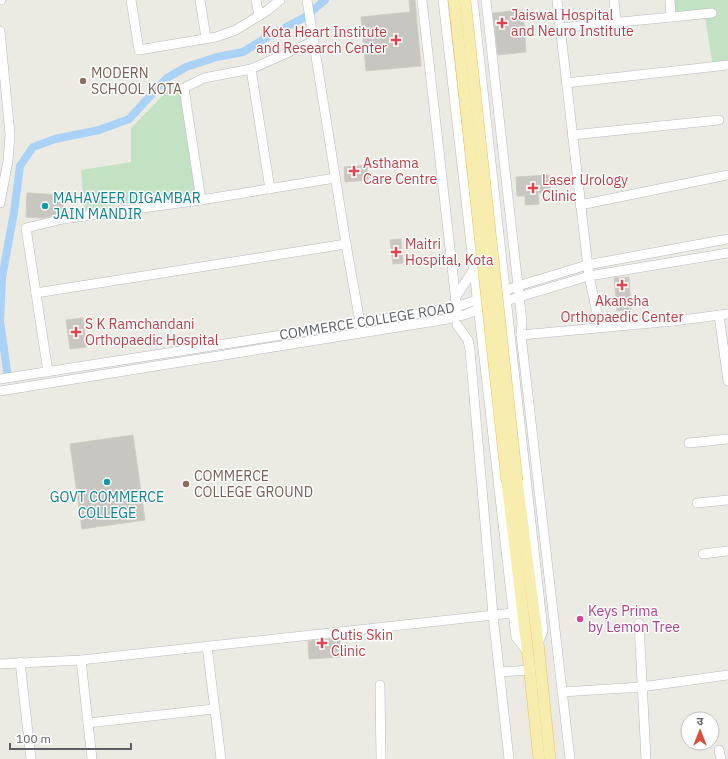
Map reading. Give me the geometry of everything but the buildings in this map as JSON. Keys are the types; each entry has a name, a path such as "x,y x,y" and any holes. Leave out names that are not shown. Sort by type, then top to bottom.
{"main road":[{"path":"454,0 512,482 538,642 550,759"},
{"path":"465,0 539,759"}],"street":[{"path":"131,0 139,50 216,37 236,30 280,0"},
{"path":"200,0 206,38"},
{"path":"256,0 258,16"},
{"path":"307,0 361,332"},
{"path":"422,0 459,324 468,340 470,350 496,615 499,672 509,759"},
{"path":"443,0 479,309 511,613 516,637 528,655"},
{"path":"473,0 543,631 538,642"},
{"path":"486,0 522,322 521,334 570,759"},
{"path":"557,0 588,276 600,327"},
{"path":"614,0 616,22"},
{"path":"670,0 671,17"},
{"path":"560,28 712,13"},
{"path":"0,31 2,67 10,134 8,161 0,203"},
{"path":"201,200 184,88 204,78 251,69 314,41"},
{"path":"566,83 728,65"},
{"path":"251,69 270,189"},
{"path":"572,135 719,120"},
{"path":"0,135 10,134"},
{"path":"580,205 728,175"},
{"path":"48,372 26,228 63,218 201,200 336,178"},
{"name":"COMMERCE COLLEGE ROAD","path":"0,379 360,323 456,302 478,300 505,290 587,265 728,239"},
{"path":"36,293 346,244"},
{"path":"459,324 467,314 479,309 588,276 728,253"},
{"path":"502,260 514,258"},
{"path":"456,302 474,269"},
{"path":"521,334 724,315 728,381"},
{"path":"0,391 448,319 459,324 483,349"},
{"path":"689,443 728,439"},
{"path":"697,503 728,500"},
{"path":"703,554 728,551"},
{"path":"0,664 81,660 511,613"},
{"path":"639,623 641,687 646,759"},
{"path":"207,646 221,759"},
{"path":"81,660 92,759"},
{"path":"20,662 31,759"},
{"path":"499,672 530,670"},
{"path":"562,692 641,687 728,675"},
{"path":"380,685 381,759"},
{"path":"88,723 214,709"}],"green space":[{"path":"672,0 728,0 728,63 713,67 704,11 673,14"},
{"path":"179,85 195,193 84,210 81,170 131,162 131,128 171,87"}],"waterway":[{"path":"8,378 0,321 2,278 14,212 20,166 33,147 55,139 99,130 129,119 167,78 186,67 217,57 243,52 305,17 325,0"}],"place":[{"name":"Jaiswal Hospital and Neuro Institute","path":"502,23"},
{"name":"Kota Heart Institute and Research Center","path":"396,40"},
{"name":"MODERN SCHOOL KOTA","path":"83,81"},
{"name":"Asthama Care Centre","path":"354,171"},
{"name":"Laser Urology Clinic","path":"533,188"},
{"name":"MAHAVEER DIGAMBAR JAIN MANDIR","path":"45,206"},
{"name":"Maitri Hospital, Kota","path":"396,252"},
{"name":"Akansha Orthopaedic Center","path":"622,285"},
{"name":"S K Ramchandani Orthopaedic Hospital","path":"76,332"},
{"name":"GOVT COMMERCE COLLEGE","path":"107,482"},
{"name":"COMMERCE COLLEGE GROUND","path":"186,484"},
{"name":"Keys Prima by Lemon Tree","path":"580,619"},
{"name":"Cutis Skin Clinic","path":"322,643"}]}
